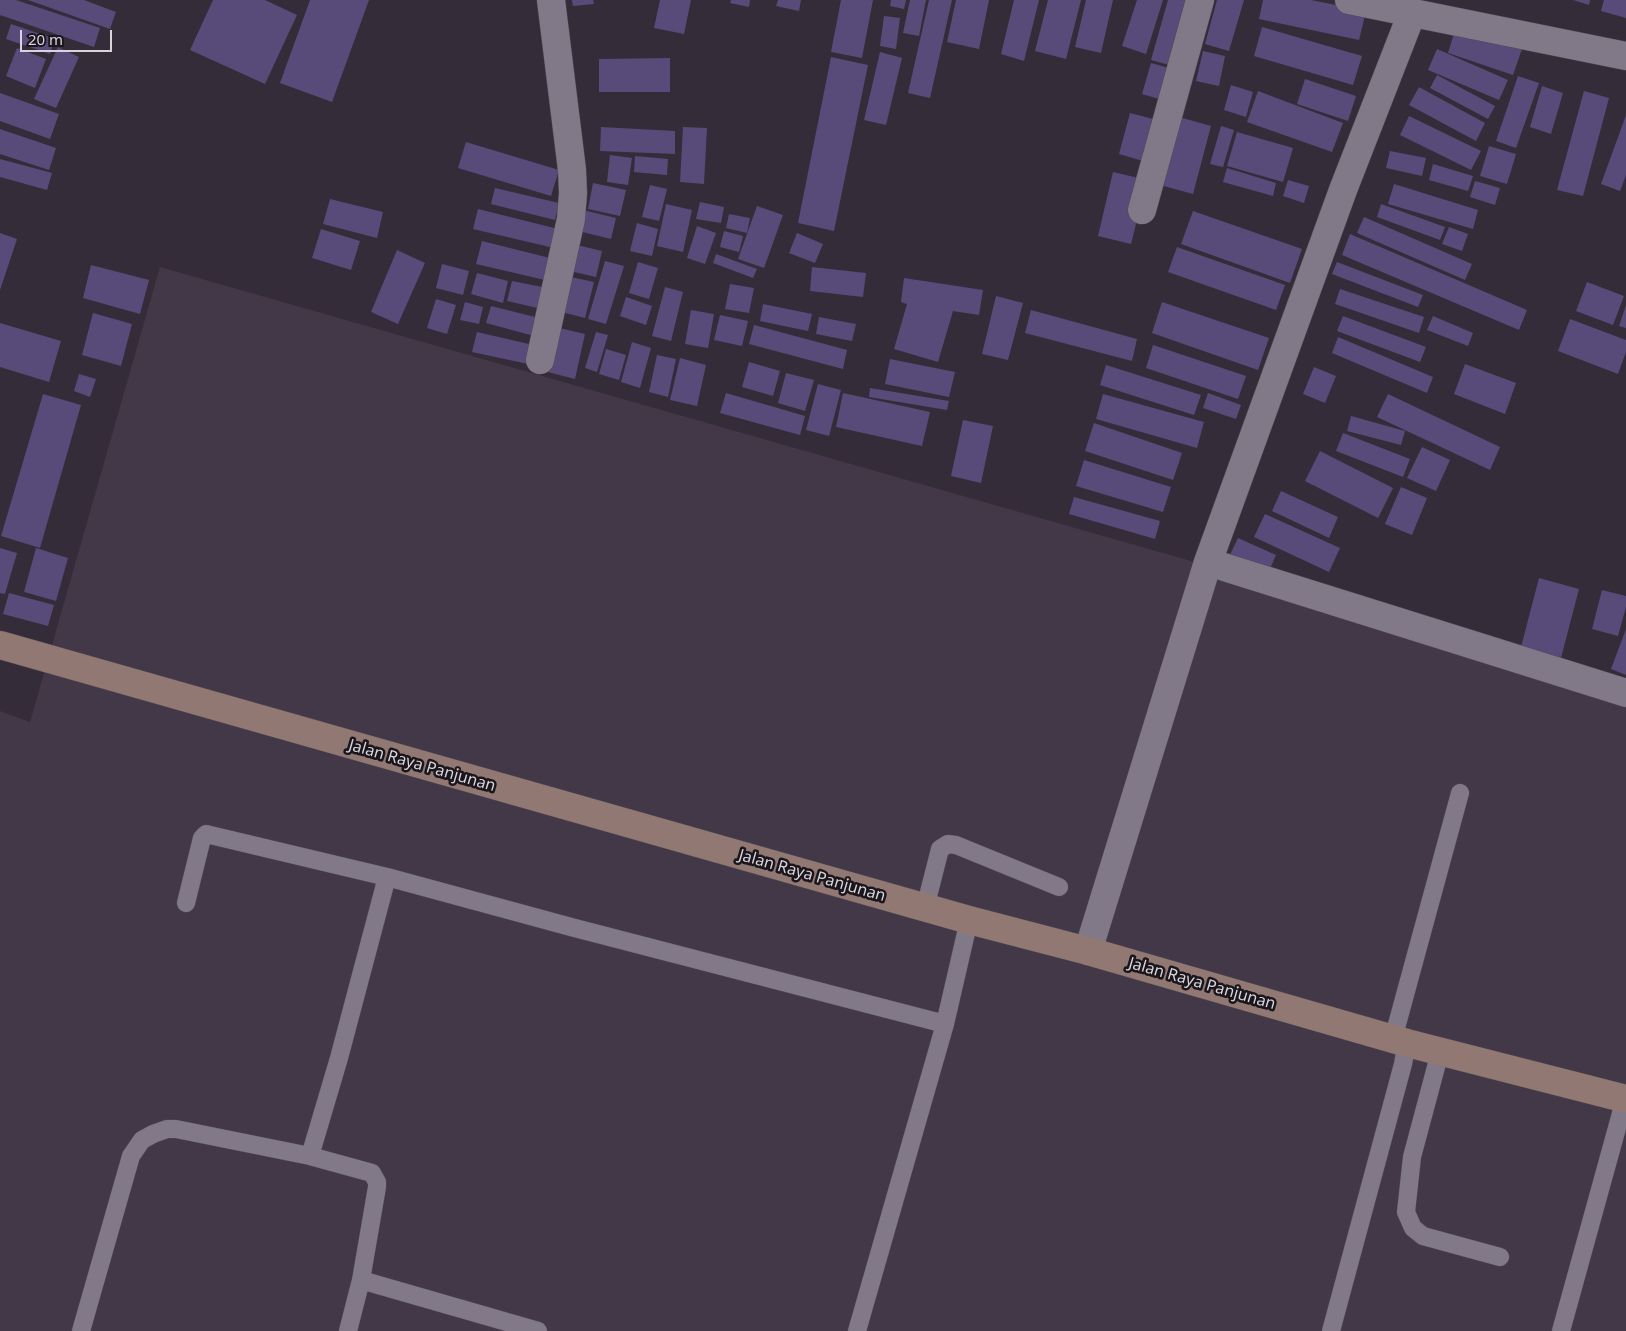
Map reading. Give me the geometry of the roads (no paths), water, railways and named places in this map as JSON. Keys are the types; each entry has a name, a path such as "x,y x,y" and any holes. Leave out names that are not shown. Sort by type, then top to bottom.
{"main road":[{"name":"Jalan Raya Panjunan","path":"0,645 924,908 967,928 1088,951 1401,1049 1440,1052 1623,1107"}],"street":[{"path":"540,360 571,219 573,193 572,170 551,0"},
{"path":"1142,210 1200,0"},
{"path":"1349,0 1626,56"},
{"path":"1088,951 1208,562 1343,190 1412,13"},
{"path":"1208,562 1626,693"}],"lane":[{"path":"1332,1331 1390,1109 1401,1049 1460,793"},
{"path":"186,903 202,838 206,834 387,877 945,1024"},
{"path":"924,908 940,849 948,844 956,845 1059,887"},
{"path":"310,1156 339,1058 387,877"},
{"path":"857,1331 945,1024 967,928"},
{"path":"1440,1052 1412,1157 1406,1212 1413,1228 1423,1236 1500,1257"},
{"path":"1561,1331 1623,1107"},
{"path":"81,1331 132,1156 142,1140 167,1129 176,1129 310,1156 372,1173 377,1187 361,1280 348,1331"},
{"path":"361,1280 538,1331"}]}
